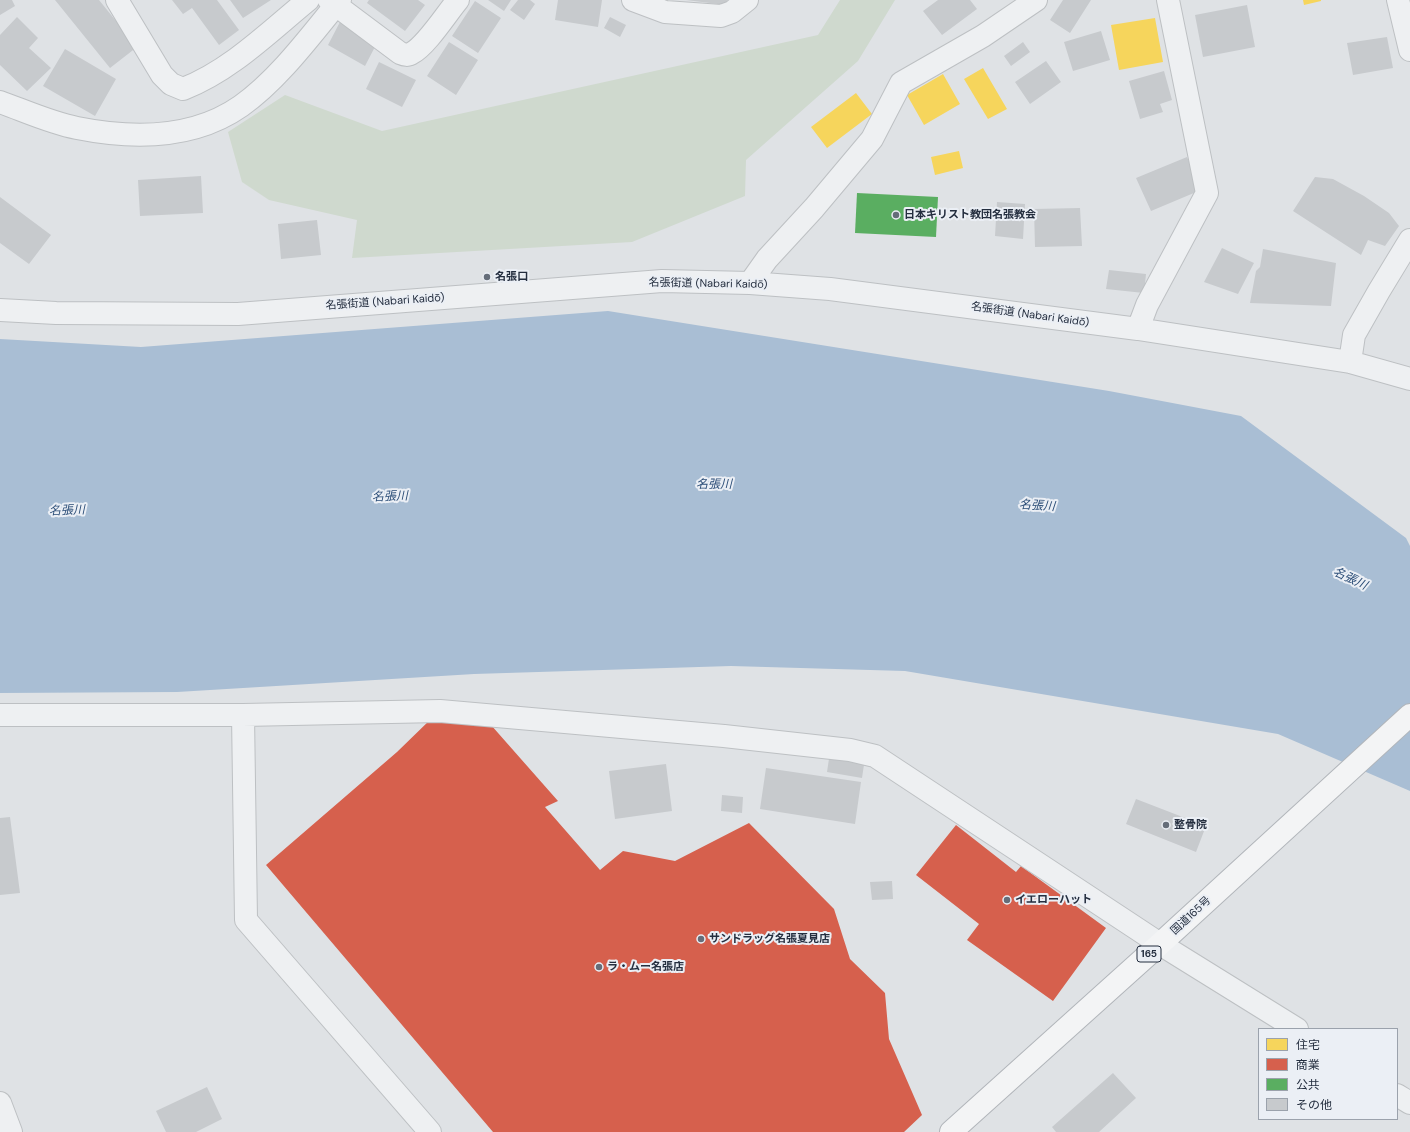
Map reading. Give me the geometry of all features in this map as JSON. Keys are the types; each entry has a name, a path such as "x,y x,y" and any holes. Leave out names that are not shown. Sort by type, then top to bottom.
{"highway":[{"name":"国道165号","path":"952,1132 1160,944 1410,714"}],"street":[{"path":"117,0 162,75 171,84 183,89 209,77 244,52 308,0"},
{"path":"0,102 34,115 77,128 116,133 152,135 206,125 242,105 262,88 299,50 335,2 400,53 406,55 413,53 425,42 458,0"},
{"path":"633,0 665,12 721,16 732,12 747,0"},
{"path":"750,283 767,259 814,208 872,139 901,83 983,36 1036,0"},
{"path":"1138,329 1147,305 1207,194 1168,0"},
{"path":"1398,0 1410,50"},
{"path":"1350,362 1354,335 1410,240"},
{"name":"名張街道 (Nabari Kaidō)","path":"0,310 56,313 238,314 662,281 750,283 830,289 1138,329 1350,362 1410,380"},
{"path":"0,715 243,715 440,711 724,736 850,750 875,756 1160,944 1295,1028"},
{"path":"243,715 246,920 429,1132"},
{"path":"1398,1096 1410,1103"},
{"path":"0,1103 11,1132"}],"shaded area":[{"path":"840,0 895,0 858,61 746,160 745,196 632,242 352,258 357,220 269,200 242,182 228,132 285,95 382,131 818,35"}],"water":[{"name":"名張川","path":"608,311 1109,391 1241,416 1406,538 1410,546 1410,791 1278,734 905,671 731,666 474,674 177,692 0,693 0,339 141,347"}],"building: 住宅":[{"path":"1303,0 1321,0 1321,1 1304,5"},
{"path":"1155,18 1163,62 1119,70 1111,25"},
{"path":"983,68 1007,109 988,119 964,79"},
{"path":"943,74 960,104 924,125 907,95"},
{"path":"856,93 872,114 827,148 811,127"},
{"path":"959,151 963,168 935,175 931,157"}],"building: 商業":[{"path":"433,717 491,725 558,801 545,807 600,870 623,851 675,861 749,823 834,909 850,959 885,993 889,1039 922,1115 904,1132 493,1132 266,865 397,752"},
{"name":"イエローハット","path":"956,825 1016,872 1021,866 1106,928 1053,1001 967,940 979,924 916,875"}],"building: 公共":[{"name":"日本キリスト教団名張教会","path":"857,193 938,197 936,237 855,233"}],"building: その他":[{"path":"0,0 12,0 15,6 0,15"},
{"path":"55,0 99,0 137,47 110,68"},
{"path":"172,0 217,0 239,30 219,45 192,8 183,14"},
{"path":"230,0 271,0 243,18"},
{"path":"369,0 418,0 425,5 405,31 367,3"},
{"path":"488,0 511,0 504,11"},
{"path":"518,0 530,0 535,4 524,20 510,10"},
{"path":"558,0 602,0 598,27 555,20"},
{"path":"686,0 727,0 726,5"},
{"path":"938,0 970,0 977,9 942,35 923,11"},
{"path":"1063,0 1091,0 1070,33 1050,20"},
{"path":"475,1 501,18 478,53 452,36"},
{"path":"1247,5 1255,47 1203,57 1195,15"},
{"path":"17,17 38,38 29,48 51,68 27,91 0,65 0,35"},
{"path":"610,17 626,25 620,37 604,28"},
{"path":"341,20 378,41 365,66 328,45"},
{"path":"1101,31 1110,60 1073,71 1064,42"},
{"path":"1387,37 1393,68 1353,75 1347,43"},
{"path":"449,42 478,60 456,95 427,76"},
{"path":"1023,42 1030,52 1011,66 1004,56"},
{"path":"65,49 116,79 95,116 43,86"},
{"path":"1046,61 1061,82 1030,104 1015,82"},
{"path":"379,62 416,80 402,107 366,89"},
{"path":"1164,71 1172,100 1160,104 1163,112 1140,119 1129,81"},
{"path":"1187,157 1201,190 1151,211 1136,178"},
{"path":"201,176 203,213 140,216 138,180"},
{"path":"1315,177 1333,179 1364,196 1389,213 1399,226 1385,246 1368,240 1361,255 1293,211"},
{"path":"0,197 51,235 29,264 0,243"},
{"path":"997,202 1025,204 1023,239 995,236"},
{"path":"1080,208 1082,246 1035,247 1034,209"},
{"path":"317,220 321,255 281,259 278,224"},
{"path":"1222,248 1254,263 1238,294 1204,282"},
{"path":"1263,249 1336,263 1331,306 1250,303 1256,271 1260,267"},
{"path":"1109,270 1146,274 1144,293 1106,289"},
{"path":"830,752 865,758 862,778 827,772"},
{"path":"666,764 672,811 615,819 609,771"},
{"path":"766,768 861,782 855,824 760,809"},
{"path":"722,795 743,797 742,813 721,811"},
{"name":"整骨院","path":"1136,799 1206,826 1196,852 1126,824"},
{"path":"10,817 20,893 0,895 0,818"},
{"path":"892,881 893,899 872,900 870,882"},
{"path":"1113,1073 1136,1098 1099,1132 1056,1132 1052,1127"},
{"path":"207,1087 222,1119 196,1132 166,1132 156,1111"}],"place":[{"name":"日本キリスト教団名張教会","path":"896,215"},
{"name":"名張口","path":"487,277"},
{"name":"整骨院","path":"1166,825"},
{"name":"イエローハット","path":"1007,900"},
{"name":"サンドラッグ名張夏見店","path":"701,939"},
{"name":"ラ・ムー名張店","path":"599,967"}]}
